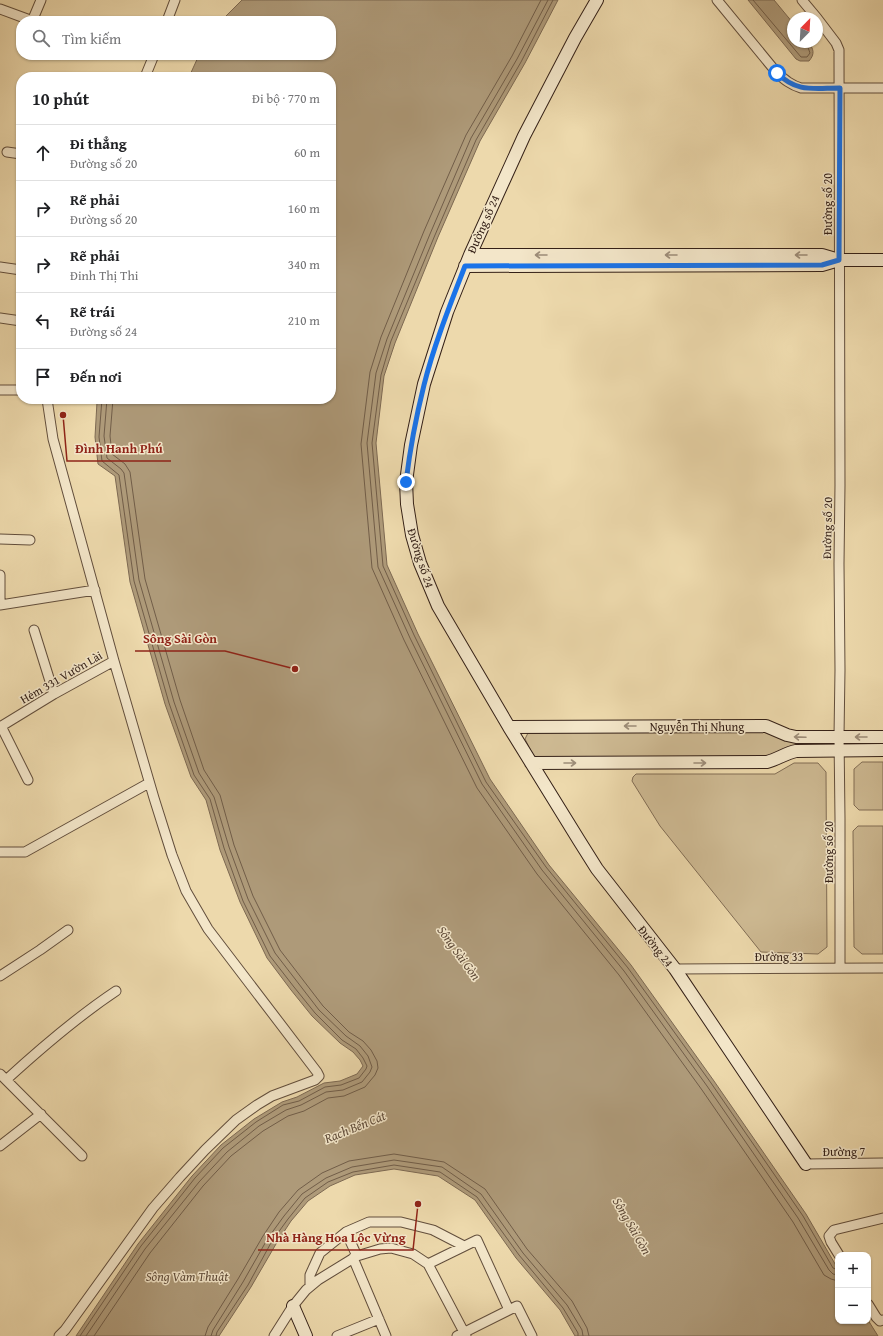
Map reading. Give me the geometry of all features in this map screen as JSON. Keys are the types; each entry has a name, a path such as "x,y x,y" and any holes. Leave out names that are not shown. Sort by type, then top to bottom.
{"street":[{"path":"34,16 41,0"},
{"path":"169,16 174,0"},
{"name":"Đường số 24","path":"509,727 438,606 420,563 412,535 407,504 406,482 411,445 424,384 447,312 467,260 524,136 575,38 597,0"},
{"path":"717,0 784,80 792,85 801,88 883,88"},
{"name":"Đường số 20","path":"802,0 812,12"},
{"path":"0,9 19,16"},
{"name":"Đường số 20","path":"823,26 832,37 839,50 840,88 840,968"},
{"path":"147,72 152,60"},
{"path":"7,152 16,153"},
{"path":"467,260 822,255 839,260 883,260"},
{"path":"0,267 16,269"},
{"path":"0,318 16,320"},
{"path":"0,390 16,390"},
{"path":"48,404 53,440 114,661 149,783 172,855 186,891 208,929 319,1076 315,1080 272,1096 257,1105 236,1120 205,1150 153,1208 65,1330 59,1336"},
{"path":"0,539 30,540"},
{"path":"0,575 0,605 95,590"},
{"path":"34,630 54,694"},
{"name":"Hẻm 331 Vườn Lài","path":"0,727 54,694 114,661"},
{"name":"Nguyễn Thị Nhung","path":"509,727 766,726 796,738 839,736 883,737"},
{"path":"0,727 28,780"},
{"name":"Đường 24","path":"509,727 597,869 675,969 806,1164"},
{"path":"531,763 768,762 775,760 789,752 796,751 883,750"},
{"path":"0,852 25,852 149,783"},
{"path":"1,973 40,950 68,930"},
{"name":"Đường 33","path":"675,969 883,968"},
{"path":"82,1156 39,1116 3,1077 26,1062 95,1005 116,991"},
{"path":"0,1146 39,1116"},
{"name":"Đường 7","path":"806,1164 883,1163"},
{"path":"837,1252 829,1236 834,1230 883,1218"},
{"path":"310,1286 310,1275 320,1252 346,1232 369,1222 401,1222 433,1230 464,1246"},
{"path":"346,1232 386,1336"},
{"path":"428,1264 477,1240 513,1308 532,1336"},
{"path":"274,1336 293,1306 310,1286 355,1257 380,1249 391,1248 413,1254 428,1264 462,1335 513,1308"},
{"path":"293,1306 306,1336"},
{"path":"871,1309 880,1321 883,1320"},
{"path":"337,1336 379,1319"}],"shaded area":[{"path":"766,730 812,744 772,756 538,758 533,755 525,739 528,733"},
{"path":"862,762 883,762 883,810 859,810 854,805 854,769"},
{"path":"794,763 818,763 826,772 827,947 818,954 761,952 660,826 632,781 636,774 775,774"},
{"path":"858,826 883,826 883,954 862,954 854,947 853,831"}],"water":[{"name":"Sông Sài Gòn","path":"242,0 558,0 525,63 480,141 438,237 395,343 384,376 376,443 387,565 418,634 490,779 549,865 631,965 714,1081 806,1214 835,1264 835,1324 870,1324 878,1336 575,1336 560,1310 516,1258 475,1200 438,1176 394,1169 355,1175 330,1186 308,1201 291,1221 219,1336 76,1336 138,1244 192,1176 221,1145 254,1119 282,1102 297,1097 324,1083 340,1081 357,1074 363,1066 353,1052 340,1043 312,1016 267,958 240,902 220,850 206,800 191,777 165,704 130,582 115,476 98,464 95,437 97,404 336,404 336,72 191,72 197,60 336,60 336,16 226,16"},
{"path":"748,0 774,0 787,16 787,48"},
{"path":"787,48 812,48 813,54 809,61 800,61 796,59"}],"place":[{"name":"Đình Hanh Phú","path":"63,415"},
{"name":"Sông Sài Gòn","path":"295,669"},
{"name":"Nhà Hàng Hoa Lộc Vừng","path":"418,1204"}],"route":[{"path":"406,482 411,445 424,384 447,312 465,266 822,265 839,260 840,88 801,88 784,80 777,73"}],"water label":[{"name":"Rạch Bến Cát","path":"355,1127"},
{"name":"Sông Vàm Thuật","path":"187,1276"}]}
